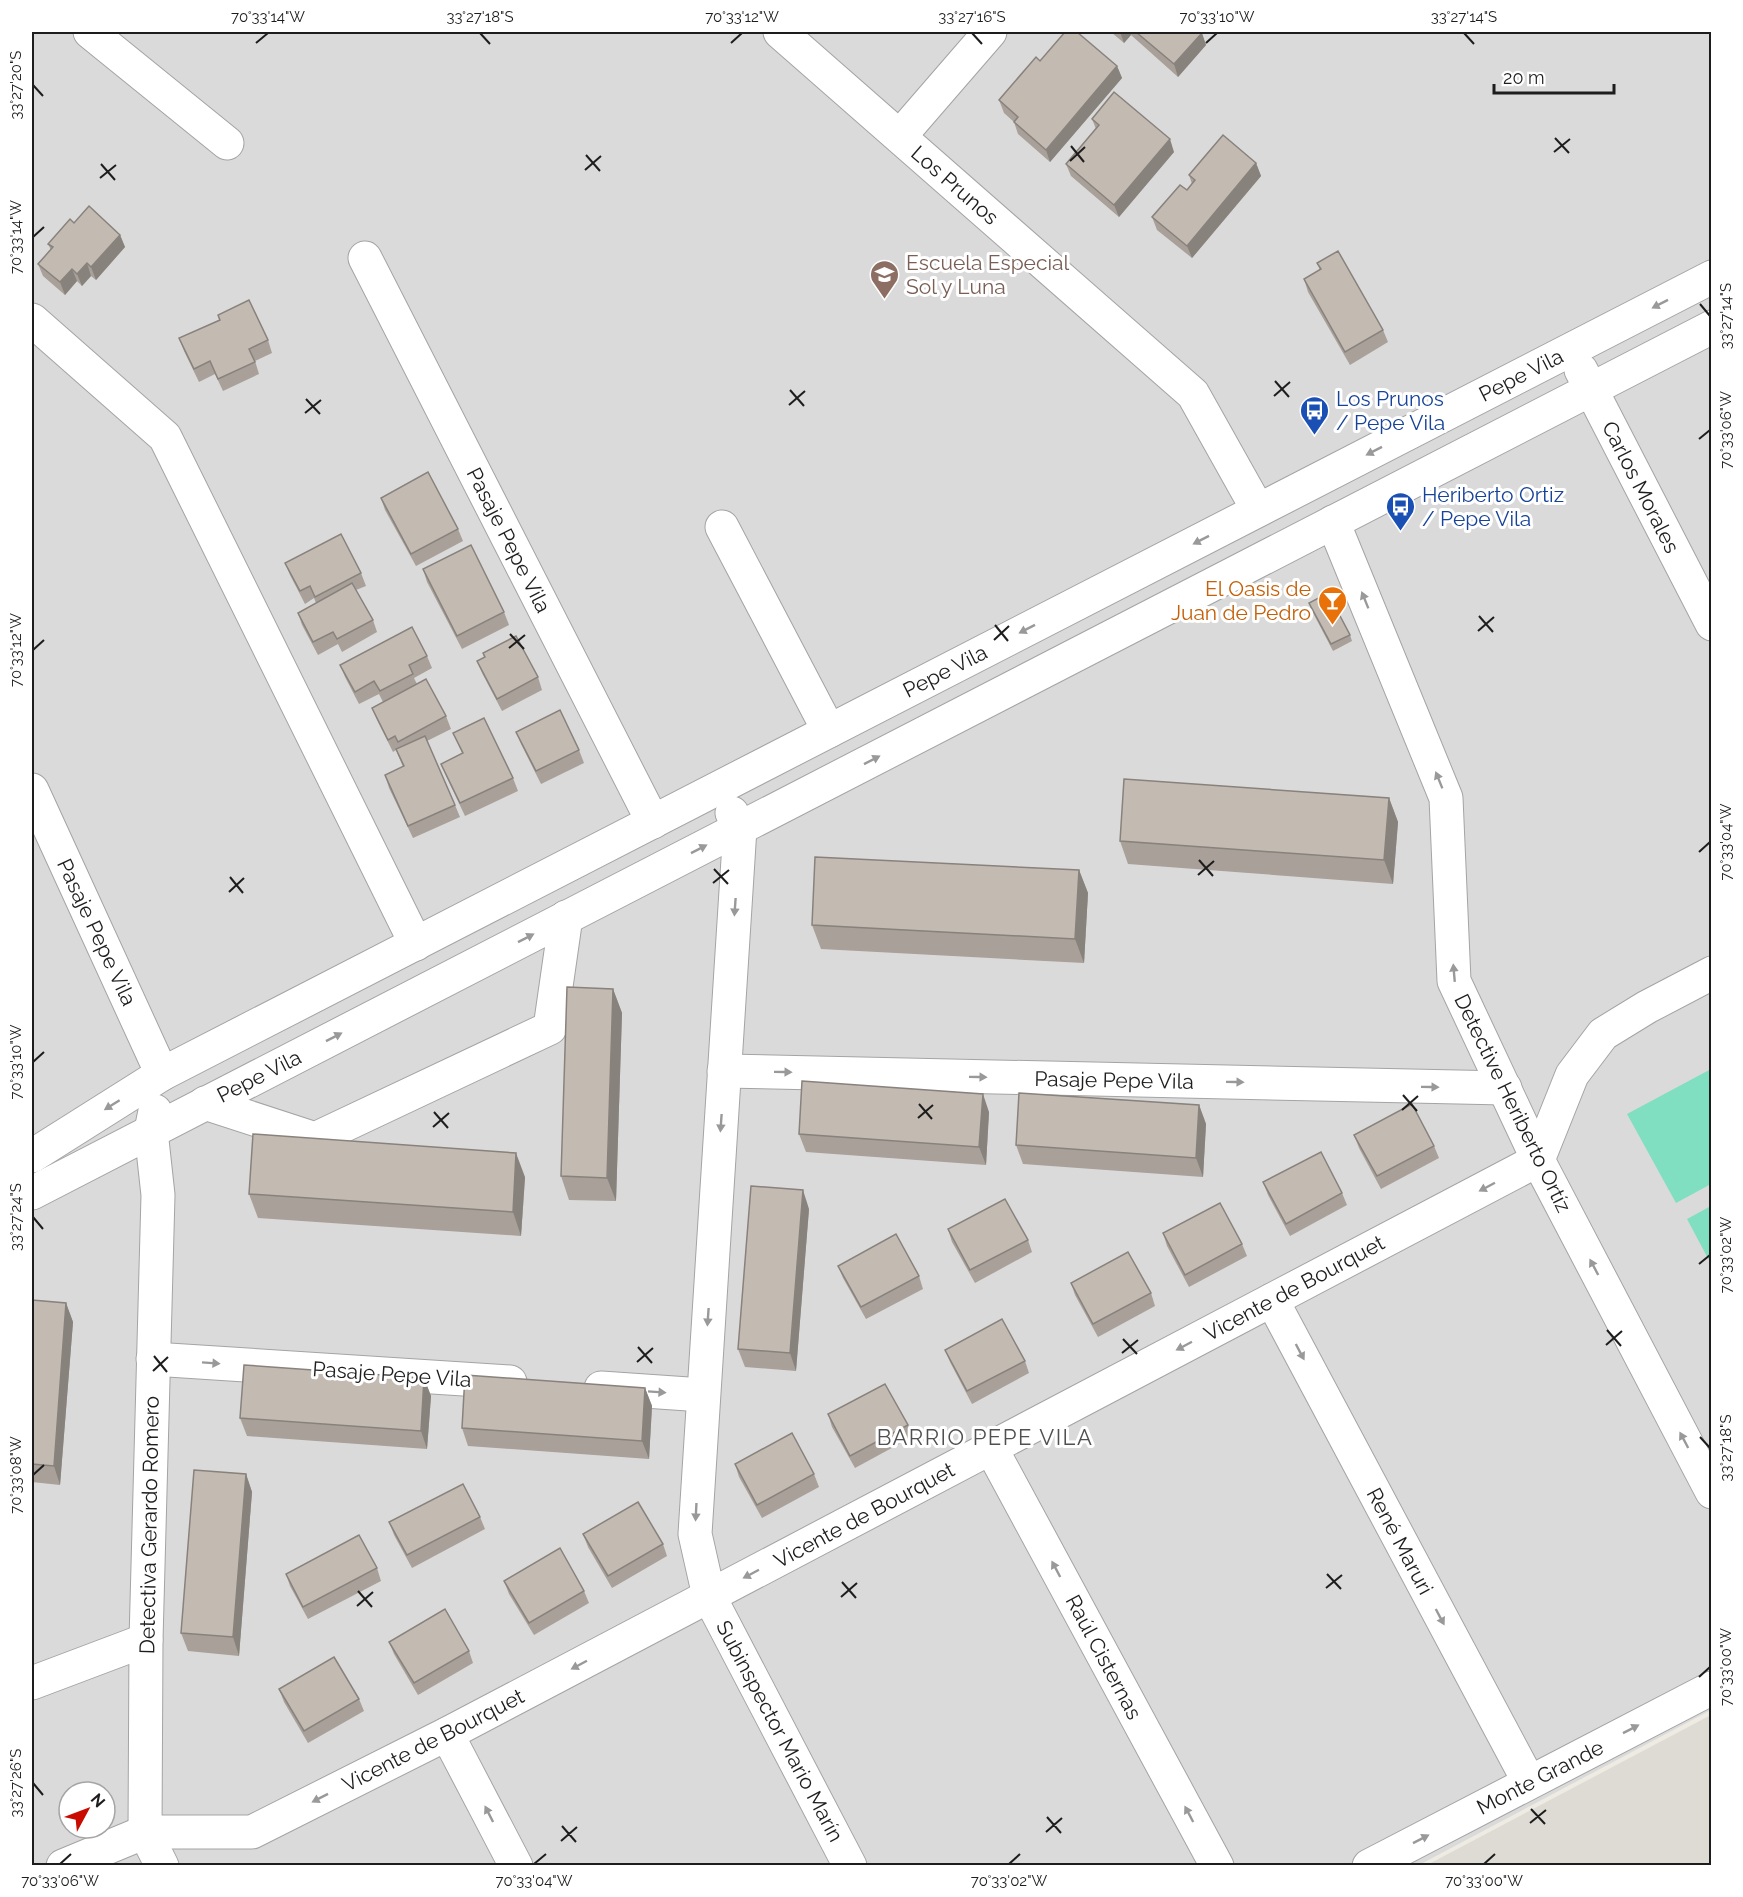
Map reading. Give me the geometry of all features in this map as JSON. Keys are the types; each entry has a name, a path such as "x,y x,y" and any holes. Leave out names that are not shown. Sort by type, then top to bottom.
{"street":[{"path":"90,32 227,143"},
{"name":"Los Prunos","path":"780,32 1193,394 1258,510"},
{"path":"900,136 990,32"},
{"name":"Pasaje Pepe Vila","path":"365,258 653,822"},
{"name":"Pepe Vila","path":"32,1156 162,1074 1712,277"},
{"path":"32,320 165,437 416,944"},
{"name":"Pepe Vila","path":"32,1193 1712,327"},
{"name":"Carlos Morales","path":"1571,350 1712,624"},
{"name":"Detective Heriberto Ortíz","path":"1333,522 1446,798 1454,981 1538,1160 1712,1492"},
{"path":"722,527 829,731"},
{"path":"1170,556 1188,597"},
{"path":"709,1596 695,1534 740,828 720,788"},
{"name":"Pasaje Pepe Vila","path":"32,790 162,1074"},
{"path":"205,1103 315,1139 550,1028 566,917"},
{"path":"467,918 486,958"},
{"path":"1538,1160 1572,1076 1603,1034 1647,1007 1712,973"},
{"name":"Pasaje Pepe Vila","path":"724,1071 1505,1088"},
{"name":"Detectiva Gerardo Romero","path":"162,1074 151,1131 158,1195 146,1640 145,1832 162,1866"},
{"name":"Vicente de Bourquet","path":"63,1866 145,1832 252,1833 447,1734 1538,1160"},
{"name":"René Maruri","path":"1272,1300 1529,1782"},
{"name":"Pasaje Pepe Vila","path":"153,1359 535,1384"},
{"path":"571,1386 703,1395"},
{"name":"Raúl Cisternas","path":"991,1448 1217,1866"},
{"name":"Subinspector Mario Marín","path":"709,1596 850,1866"},
{"path":"32,1683 146,1640"},
{"name":"Monte Grande","path":"1369,1866 1712,1688"},
{"path":"447,1734 516,1866"}],"shaded area":[{"path":"32,32 1711,32 1711,1710 1419,1865 32,1866"},
{"path":"1711,1715 1711,1865 1427,1865"}],"green space":[{"path":"1711,1069 1711,1184 1676,1203 1627,1114"},
{"path":"1711,1206 1711,1264 1687,1219"}],"building":[{"path":"1065,32 1077,32 1117,66 1046,150 1014,122 1018,117 999,100 1036,57 1040,61"},
{"path":"1136,32 1201,32 1202,33 1174,64"},
{"path":"1114,92 1170,139 1114,205 1066,164 1099,125 1092,119"},
{"path":"1223,135 1256,163 1187,246 1152,217 1180,185 1187,190 1195,180 1189,175"},
{"path":"89,206 120,235 91,267 87,263 77,274 72,269 60,282 38,264 53,247 48,244 70,219 74,223"},
{"path":"1338,251 1383,330 1345,352 1304,279 1321,269 1317,263"},
{"path":"249,300 268,340 249,349 255,362 218,379 210,361 194,369 179,338 220,320 218,315"},
{"path":"428,472 458,529 411,554 381,498"},
{"path":"341,534 361,573 315,597 310,586 300,591 285,563"},
{"path":"471,545 504,612 457,636 423,569"},
{"path":"352,583 373,620 337,639 333,632 313,642 298,613"},
{"name":"El Oasis de Juan de Pedro","path":"1328,593 1350,635 1331,644 1309,603"},
{"path":"412,627 427,656 409,665 413,674 380,691 374,681 355,692 340,665"},
{"path":"516,636 538,677 497,699 477,661 485,657 483,653"},
{"path":"426,679 446,716 398,742 395,736 388,740 372,708"},
{"path":"560,710 579,750 536,771 516,732"},
{"path":"484,718 513,778 460,803 441,764 463,753 453,733"},
{"path":"425,736 455,805 408,826 385,775 404,766 396,749"},
{"path":"1124,779 1389,798 1384,860 1120,841"},
{"path":"815,857 1079,870 1075,939 812,925"},
{"path":"567,987 613,989 607,1178 561,1176"},
{"path":"802,1081 983,1094 979,1147 799,1134"},
{"path":"1019,1093 1199,1105 1196,1158 1016,1145"},
{"path":"1412,1104 1434,1146 1377,1176 1354,1135"},
{"path":"253,1134 516,1153 513,1212 249,1194"},
{"path":"1321,1152 1342,1193 1286,1224 1263,1182"},
{"path":"751,1186 803,1190 790,1353 738,1349"},
{"path":"1005,1199 1028,1240 970,1270 948,1229"},
{"path":"1220,1203 1242,1244 1185,1275 1163,1233"},
{"path":"896,1234 919,1276 861,1307 838,1266"},
{"path":"1128,1252 1151,1293 1093,1324 1071,1283"},
{"path":"32,1300 66,1303 54,1466 32,1464"},
{"path":"1002,1319 1025,1361 967,1391 945,1350"},
{"path":"244,1365 424,1378 421,1431 240,1418"},
{"path":"465,1375 645,1388 642,1441 462,1428"},
{"path":"885,1384 908,1425 850,1456 828,1414"},
{"path":"792,1433 814,1474 757,1505 735,1464"},
{"path":"194,1470 246,1474 233,1637 181,1633"},
{"path":"463,1484 480,1517 407,1555 389,1522"},
{"path":"638,1502 663,1544 608,1576 583,1534"},
{"path":"359,1535 377,1568 303,1607 286,1574"},
{"path":"560,1548 584,1591 529,1623 504,1581"},
{"path":"445,1609 469,1651 414,1683 389,1642"},
{"path":"334,1657 359,1699 304,1731 279,1689"}],"place":[{"name":"Escuela Especial Sol y Luna","path":"885,300"},
{"name":"Los Prunos / Pepe Vila","path":"1315,436"},
{"name":"Heriberto Ortiz / Pepe Vila","path":"1401,532"},
{"name":"El Oasis de Juan de Pedro","path":"1332,626"}],"district":[{"name":"BARRIO PEPE VILA","path":"985,1437"}]}
